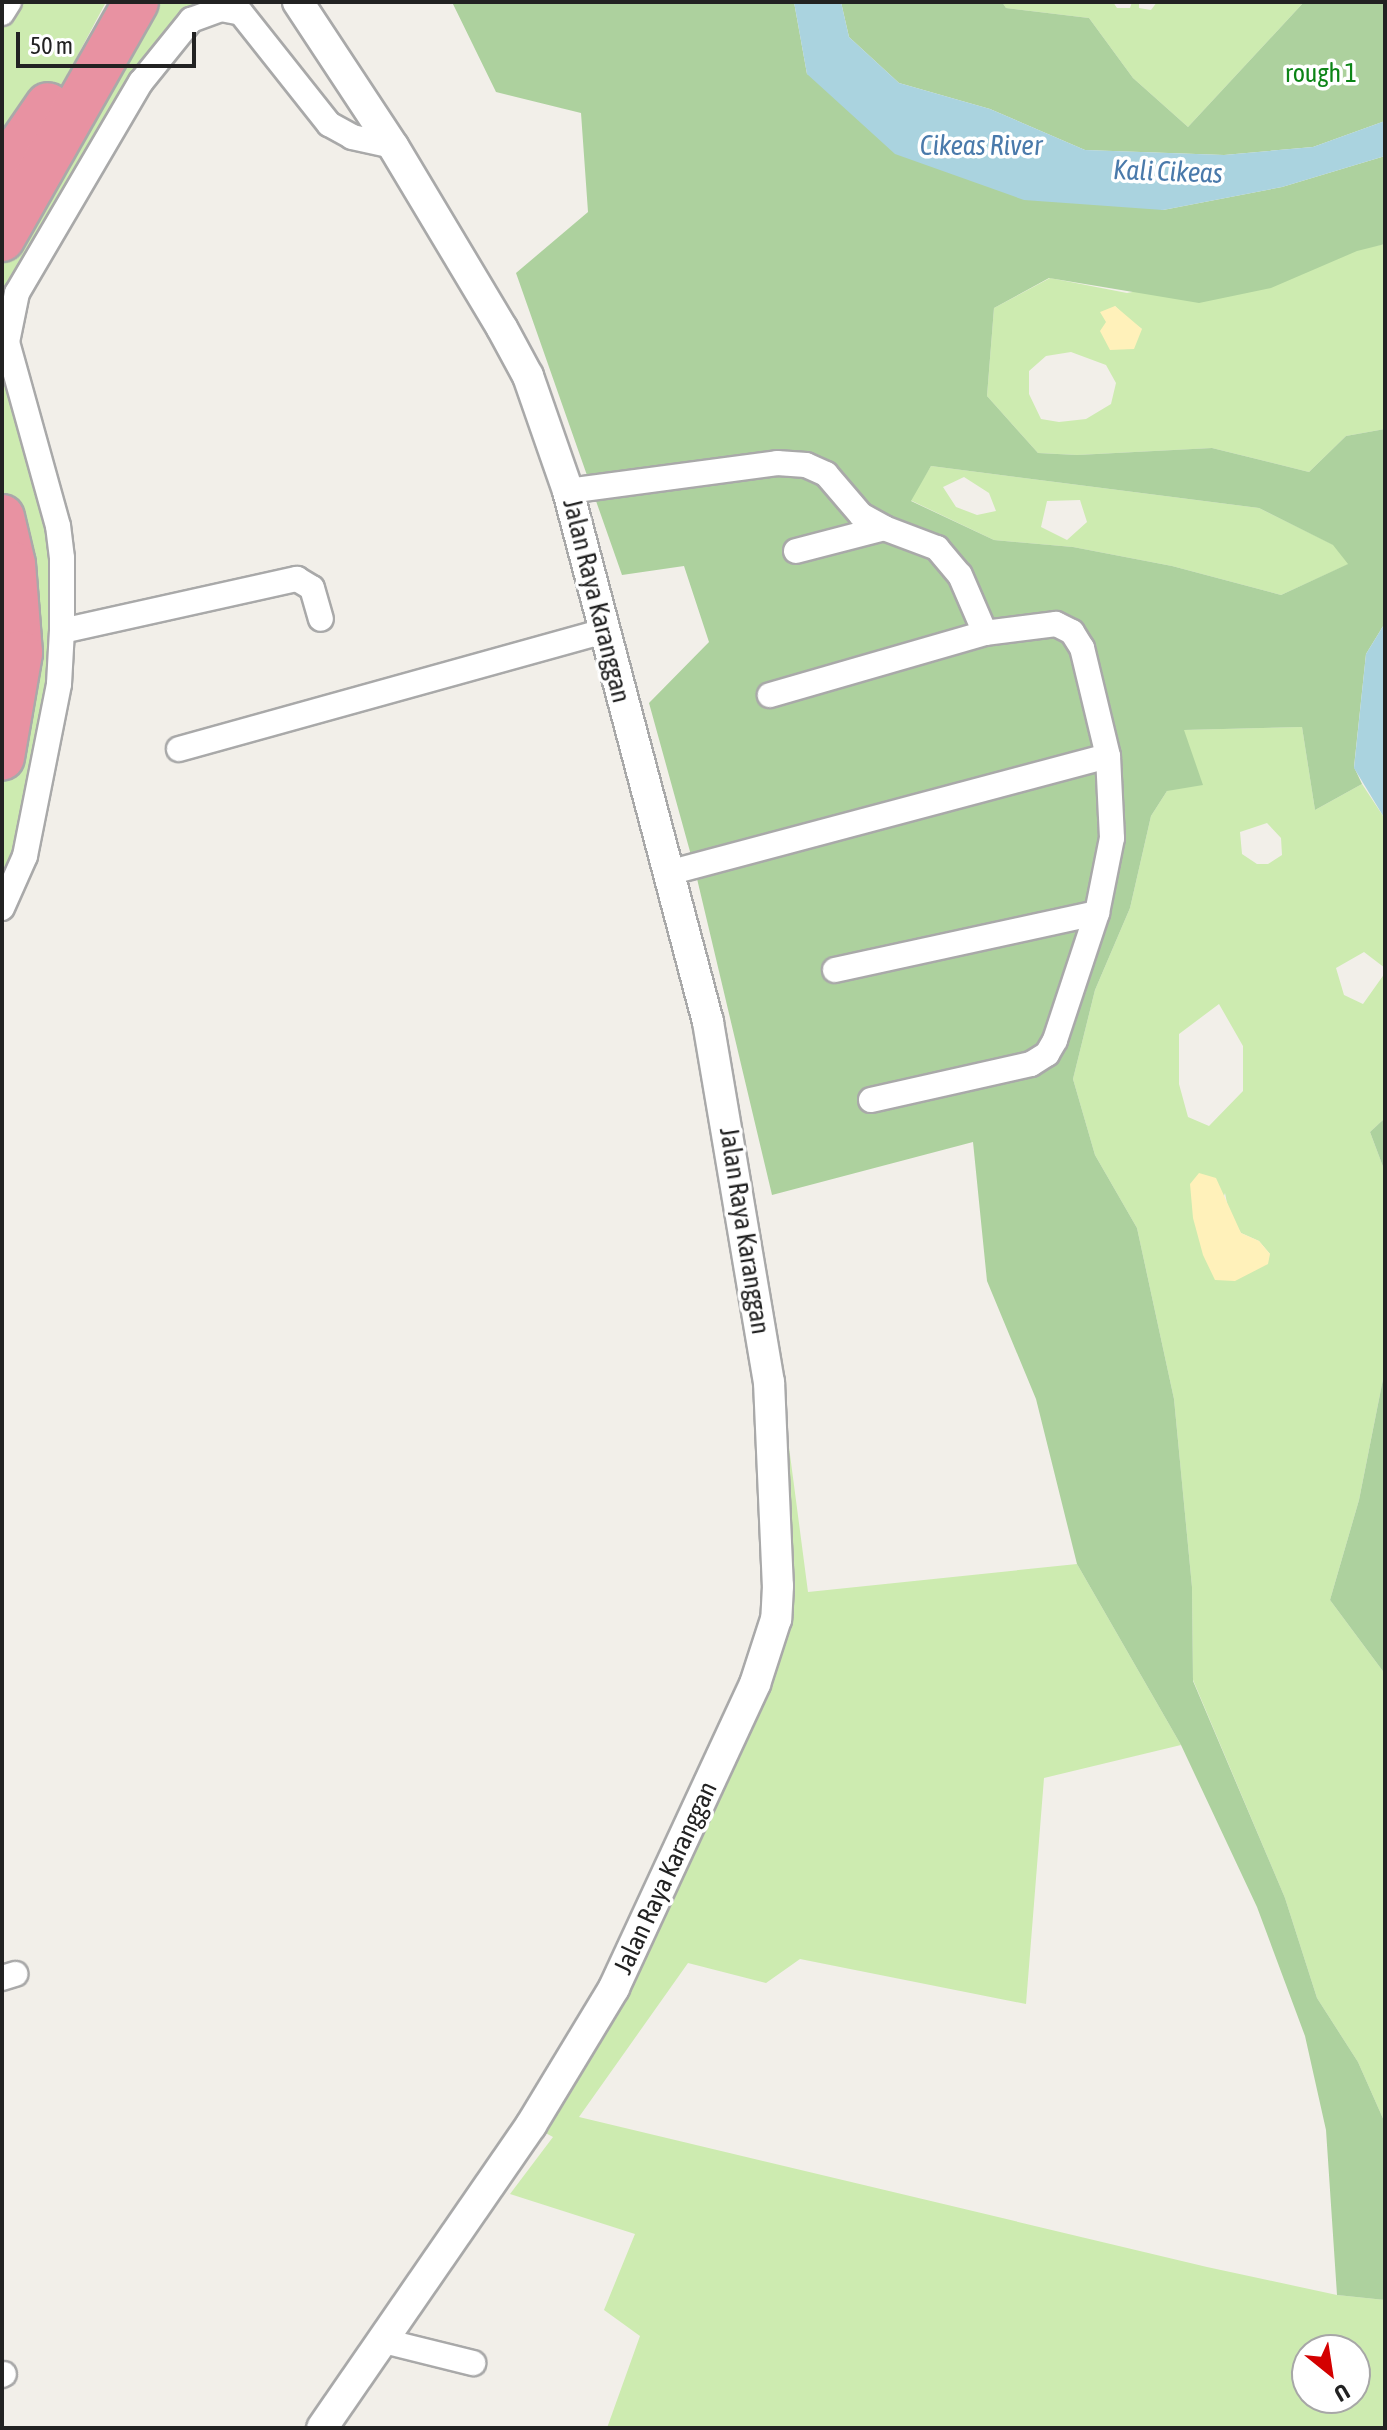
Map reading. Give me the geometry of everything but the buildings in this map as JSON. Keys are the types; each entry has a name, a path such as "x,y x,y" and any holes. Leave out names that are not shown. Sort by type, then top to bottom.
{"highway":[{"path":"2,172 62,85 106,2"},
{"path":"2,239 136,2"},
{"path":"2,517 13,564 20,653 2,757"}],"street":[{"path":"2,13 9,2"},
{"name":"Jalan Raya Karanggan","path":"298,2 393,146 528,376 568,491 708,1022 769,1382 778,1586 776,1619 755,1684 614,1988 531,2125 322,2428"},
{"path":"2,908 25,856 59,684 62,631 62,558 58,526 7,342 17,293 141,82 191,20 221,9 241,13 329,124 352,137 393,146"},
{"path":"568,491 777,463 806,465 826,474 861,515 884,528 937,548 960,575 985,633"},
{"path":"796,551 884,528"},
{"path":"62,631 297,579 312,588 321,619"},
{"path":"770,695 985,633 1056,624 1072,632 1082,648 1108,756 1112,838 1097,913 1055,1040 1047,1054 1031,1064 871,1100"},
{"path":"179,749 605,631"},
{"path":"668,873 1108,756"},
{"path":"835,970 1097,913"},
{"path":"384,2341 473,2363"}],"green space":[{"path":"9,2 106,2 62,85 6,169 136,2 205,2 141,82 16,294 7,342 58,526 59,684 2,908 2,13"},
{"path":"452,2 794,2 807,74 1163,210 1282,187 1385,156 1385,244 1357,251 1271,288 1199,303 1049,278 994,308 987,396 1038,453 1077,455 1212,448 1309,472 1346,436 1385,429 1385,623 1366,654 1354,767 1362,784 1315,810 1302,727 1184,730 1203,785 1167,791 1151,816 1130,908 1095,990 1073,1079 1095,1155 1137,1228 1174,1399 1192,1587 1193,1681 1285,1898 1317,1998 1358,2062 1385,2123 1385,2300 1337,2295 1326,2130 1305,2036 1257,1907 1181,1745 1077,1564 1036,1399 987,1281 973,1142 772,1195 694,866 649,703 709,642 684,566 622,575 516,273 588,212 581,113 496,92","holes":["931,466 1259,508 1333,545 1348,564 1281,595 1172,566 1073,547 994,540 911,501"]},
{"name":"rough 1","path":"841,2 1002,2 1006,8 1089,18 1133,78 1188,127 1304,2 1385,2 1385,121 1313,147 1224,155 1085,150 990,109 899,83 849,37"},
{"path":"1002,2 1113,2 1117,8 1130,8 1132,2 1139,2 1139,8 1151,10 1157,2 1304,2 1188,127 1133,78 1089,18 1006,8"},
{"path":"1385,244 1385,429 1346,436 1309,472 1212,448 1077,455 1038,453 987,396 994,308 1050,278 1127,293","holes":["1115,306 1127,318 1142,329 1106,322","1071,352 1106,365 1116,383 1111,404 1086,419 1059,422 1041,419 1029,394 1029,371 1046,356"]},
{"path":"931,466 1259,508 1334,545 1349,564 1281,595 1172,566 1073,547 994,540 910,500","holes":["964,477 989,493 996,511 977,515 956,507 943,487","1080,500 1087,522 1067,540 1041,527 1047,501"]},
{"path":"1302,727 1315,810 1362,784 1385,819 1385,968 1364,952 1336,968 1344,995 1363,1004 1385,973 1385,1118 1370,1132 1385,1172 1385,1369 1359,1500 1330,1600 1385,1674 1385,2123 1358,2062 1317,1998 1285,1898 1193,1680 1192,1587 1174,1399 1137,1228 1095,1155 1073,1079 1095,990 1130,908 1151,816 1167,791 1184,730","holes":["1267,823 1281,838 1282,855 1268,864 1257,864 1242,854 1240,832","1219,1004 1243,1046 1243,1091 1209,1126 1188,1117 1179,1084 1179,1034","1225,1193 1229,1213 1241,1233 1259,1241 1270,1254 1203,1255"]},
{"path":"1385,1118 1385,1172 1370,1132"},
{"path":"1385,1369 1385,1674 1330,1600 1359,1500"},
{"path":"784,1378 784,1409 808,1592 1077,1564 1181,1745 1044,1778 1026,2004 800,1959 766,1983 688,1963 579,2117 1207,2267 1337,2295 1385,2300 1385,2428 607,2428 640,2336 604,2310 635,2234 510,2194 553,2137 531,2125 767,1653 769,1382"}],"sand":[{"path":"1115,306 1142,329 1134,349 1110,350 1100,331 1106,322 1100,312"},
{"path":"1199,1173 1216,1178 1241,1233 1259,1241 1270,1254 1268,1264 1235,1281 1215,1280 1203,1255 1193,1218 1190,1184"}],"water":[{"name":"Cikeas River","path":"794,2 841,2 849,37 899,83 990,109 1085,150 1224,155 1313,147 1385,121 1385,156 1282,187 1163,210 1024,200 895,154 807,74"},
{"path":"1385,623 1385,819 1354,768 1366,654"}],"water label":[{"name":"Kali Cikeas","path":"1168,171"}]}
